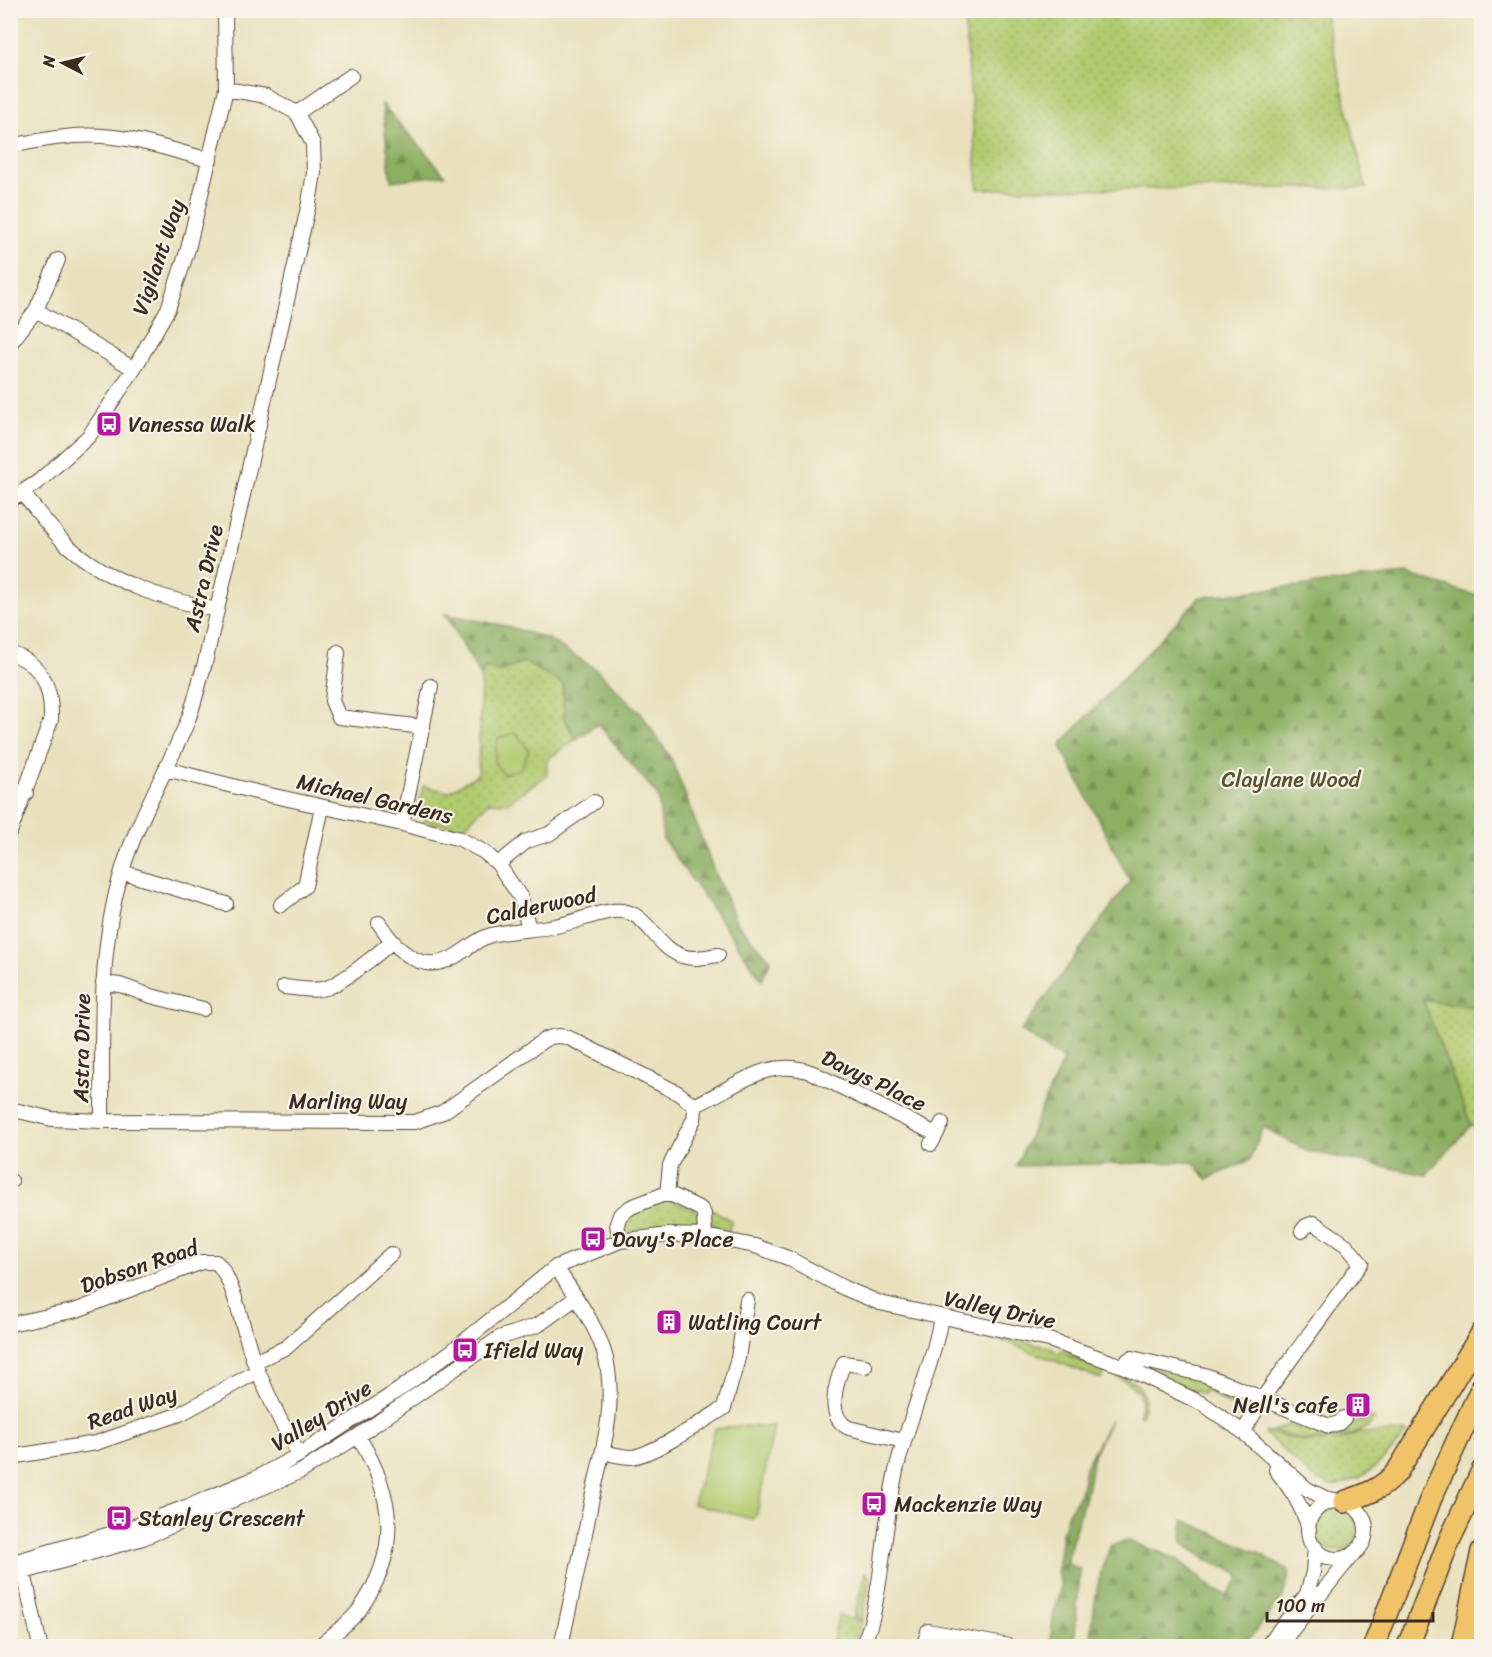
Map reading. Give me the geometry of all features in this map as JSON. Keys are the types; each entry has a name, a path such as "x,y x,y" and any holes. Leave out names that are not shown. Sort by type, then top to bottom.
{"highway":[{"path":"1344,1502 1372,1492 1397,1472 1482,1333"},
{"path":"1374,1647 1431,1498 1482,1387"},
{"path":"1408,1647 1450,1539 1482,1471"},
{"path":"1462,1646 1482,1551"},
{"path":"1462,1646 1482,1588"}],"street":[{"name":"Vigilant Way","path":"16,497 39,481 89,436 134,369 168,309 188,249 226,89 225,10"},
{"path":"226,89 266,96 297,113 351,76"},
{"name":"Astra Drive","path":"102,1121 103,983 108,932 122,872 148,803 189,717 205,663 307,214 314,173 313,144 297,113"},
{"path":"10,146 61,137 100,136 120,138 210,160"},
{"path":"10,344 36,310 58,260"},
{"path":"36,310 134,369"},
{"path":"16,497 67,545 100,569 138,588 173,601 217,610"},
{"path":"338,652 332,701 339,717 423,727"},
{"path":"10,653 34,667 48,686 52,702 51,720 10,832"},
{"path":"402,824 431,686"},
{"name":"Michael Gardens","path":"166,769 460,839 484,852 498,864 521,898 528,929"},
{"path":"10,788 26,793"},
{"path":"498,864 527,841 549,834 594,802"},
{"path":"281,904 305,886 322,807"},
{"path":"122,872 226,903"},
{"name":"Calderwood","path":"379,923 391,942 412,959 424,963 451,959 478,940 491,935 554,927 608,912 621,911 642,919 667,947 679,955 693,958 718,955"},
{"path":"284,987 326,988 378,954 391,942"},
{"path":"103,983 120,985 147,995 203,1009"},
{"name":"Marling Way","path":"12,1114 52,1119 102,1121 417,1122 443,1112 544,1040 556,1036 571,1039 678,1093 689,1099 693,1106"},
{"name":"Davys Place","path":"693,1106 761,1071 778,1067 798,1068 813,1072 936,1134"},
{"path":"667,1194 670,1165 693,1121 695,1112 693,1106"},
{"path":"620,1241 617,1222 621,1213 667,1194 681,1198 701,1209 705,1236"},
{"path":"1243,1432 1262,1400 1360,1263 1346,1245 1308,1227 1319,1210"},
{"name":"Valley Drive","path":"10,1563 120,1531 256,1478 299,1455 400,1389 452,1351 556,1267 620,1241 669,1235 705,1236 767,1250 874,1301 1048,1340 1125,1367 1203,1404 1243,1432 1311,1492 1324,1498 1344,1502"},
{"name":"Read Way","path":"10,1457 96,1443 180,1414 286,1347 391,1254"},
{"name":"Dobson Road","path":"10,1324 77,1310 209,1260 216,1262 226,1275 256,1367 284,1430 299,1455"},
{"path":"556,1267 576,1298 600,1344 609,1375 610,1413 561,1647"},
{"path":"40,1647 17,1575 143,1538 302,1471 358,1436 499,1338 538,1324 576,1298"},
{"path":"603,1452 629,1457 643,1454 677,1437 724,1408 738,1358 747,1300"},
{"path":"862,1647 868,1635 875,1608 889,1506 903,1441 933,1352 941,1317"},
{"path":"1125,1367 1128,1360 1133,1358 1180,1367 1214,1378 1262,1400 1297,1420 1329,1426 1339,1423 1344,1418"},
{"path":"865,1366 847,1362 843,1364 834,1401 836,1417 842,1424 849,1427 903,1441"},
{"path":"319,1647 359,1611 379,1576 387,1543 389,1511 383,1485 374,1462 358,1436"},
{"name":"Valley Drive","path":"1270,1457 1275,1469 1303,1510 1309,1528"},
{"path":"1279,1647 1354,1553 1365,1539 1365,1523 1358,1509 1344,1502 1330,1502 1320,1507 1313,1515 1309,1528 1310,1538 1315,1547 1321,1554 1333,1558 1342,1558 1354,1553"},
{"path":"1267,1647 1307,1594 1313,1572 1315,1547"},
{"path":"924,1647 928,1631 1008,1647"}],"green space":[{"path":"964,11 1324,11 1366,188 978,189"},
{"path":"382,104 445,175 391,181"},
{"name":"Claylane Wood","path":"1406,574 1481,597 1481,1008 1423,1000 1471,1125 1426,1175 1307,1151 1263,1127 1249,1161 1207,1179 1193,1162 1016,1166 1063,1060 1021,1031 1130,881 1060,745 1200,597"},
{"path":"445,614 506,626 548,639 597,670 642,715 672,760 714,871 737,923 771,960 762,980 663,839 658,796 598,724 576,739 564,719 563,684 524,662 498,672 485,667 481,677"},
{"path":"524,662 563,684 564,719 576,739 547,760 547,775 507,803 489,802 463,828 427,822 417,814 423,786 449,792 478,774 481,677 485,667 498,672"},
{"path":"516,733 529,750 521,768 504,774 494,762 498,738"},
{"path":"1423,1000 1481,1008 1481,1133 1471,1125"},
{"path":"665,1198 698,1211 698,1225 694,1228 630,1232 624,1230 622,1218"},
{"path":"710,1208 732,1221 728,1232 713,1225 707,1209"},
{"path":"956,1327 1052,1348 1061,1353 1062,1350 1115,1372 1134,1383 1142,1391 1144,1402 1141,1416 1139,1415 1140,1396 1119,1377 1067,1355 1104,1373 1102,1378 1010,1343 949,1329"},
{"path":"1138,1365 1192,1374 1249,1399 1250,1406 1244,1414 1206,1390 1202,1394"},
{"path":"1370,1417 1375,1419 1361,1431 1340,1438 1308,1440 1272,1431 1288,1425 1298,1428 1309,1423 1329,1428 1344,1428 1360,1420 1365,1422"},
{"path":"1111,1419 1093,1455 1088,1486 1069,1552 1068,1564 1080,1569 1074,1646 1050,1646 1053,1618 1061,1584 1057,1571 1062,1533 1068,1513 1080,1495 1085,1467"},
{"path":"774,1426 757,1514 752,1519 693,1504 715,1429"},
{"path":"1407,1432 1374,1468 1354,1480 1331,1486 1311,1476 1265,1433 1304,1441 1321,1442 1361,1433"},
{"path":"1337,1509 1352,1515 1358,1530 1352,1545 1337,1551 1322,1545 1316,1530 1322,1515"},
{"path":"1183,1520 1259,1553 1290,1572 1283,1597 1243,1646 1090,1646 1098,1583 1111,1545 1129,1541 1177,1559 1213,1589 1227,1595 1240,1578 1235,1571 1213,1563 1182,1543"},
{"path":"865,1572 870,1578 862,1619 854,1617"},
{"path":"838,1616 862,1621 851,1646 832,1646"}],"place":[{"name":"Vanessa Walk","path":"109,424"},
{"name":"Davy's Place","path":"593,1239"},
{"name":"Watling Court","path":"669,1322"},
{"name":"Ifield Way","path":"465,1350"},
{"name":"Nell's cafe","path":"1358,1405"},
{"name":"Mackenzie Way","path":"874,1504"},
{"name":"Stanley Crescent","path":"119,1518"}]}
